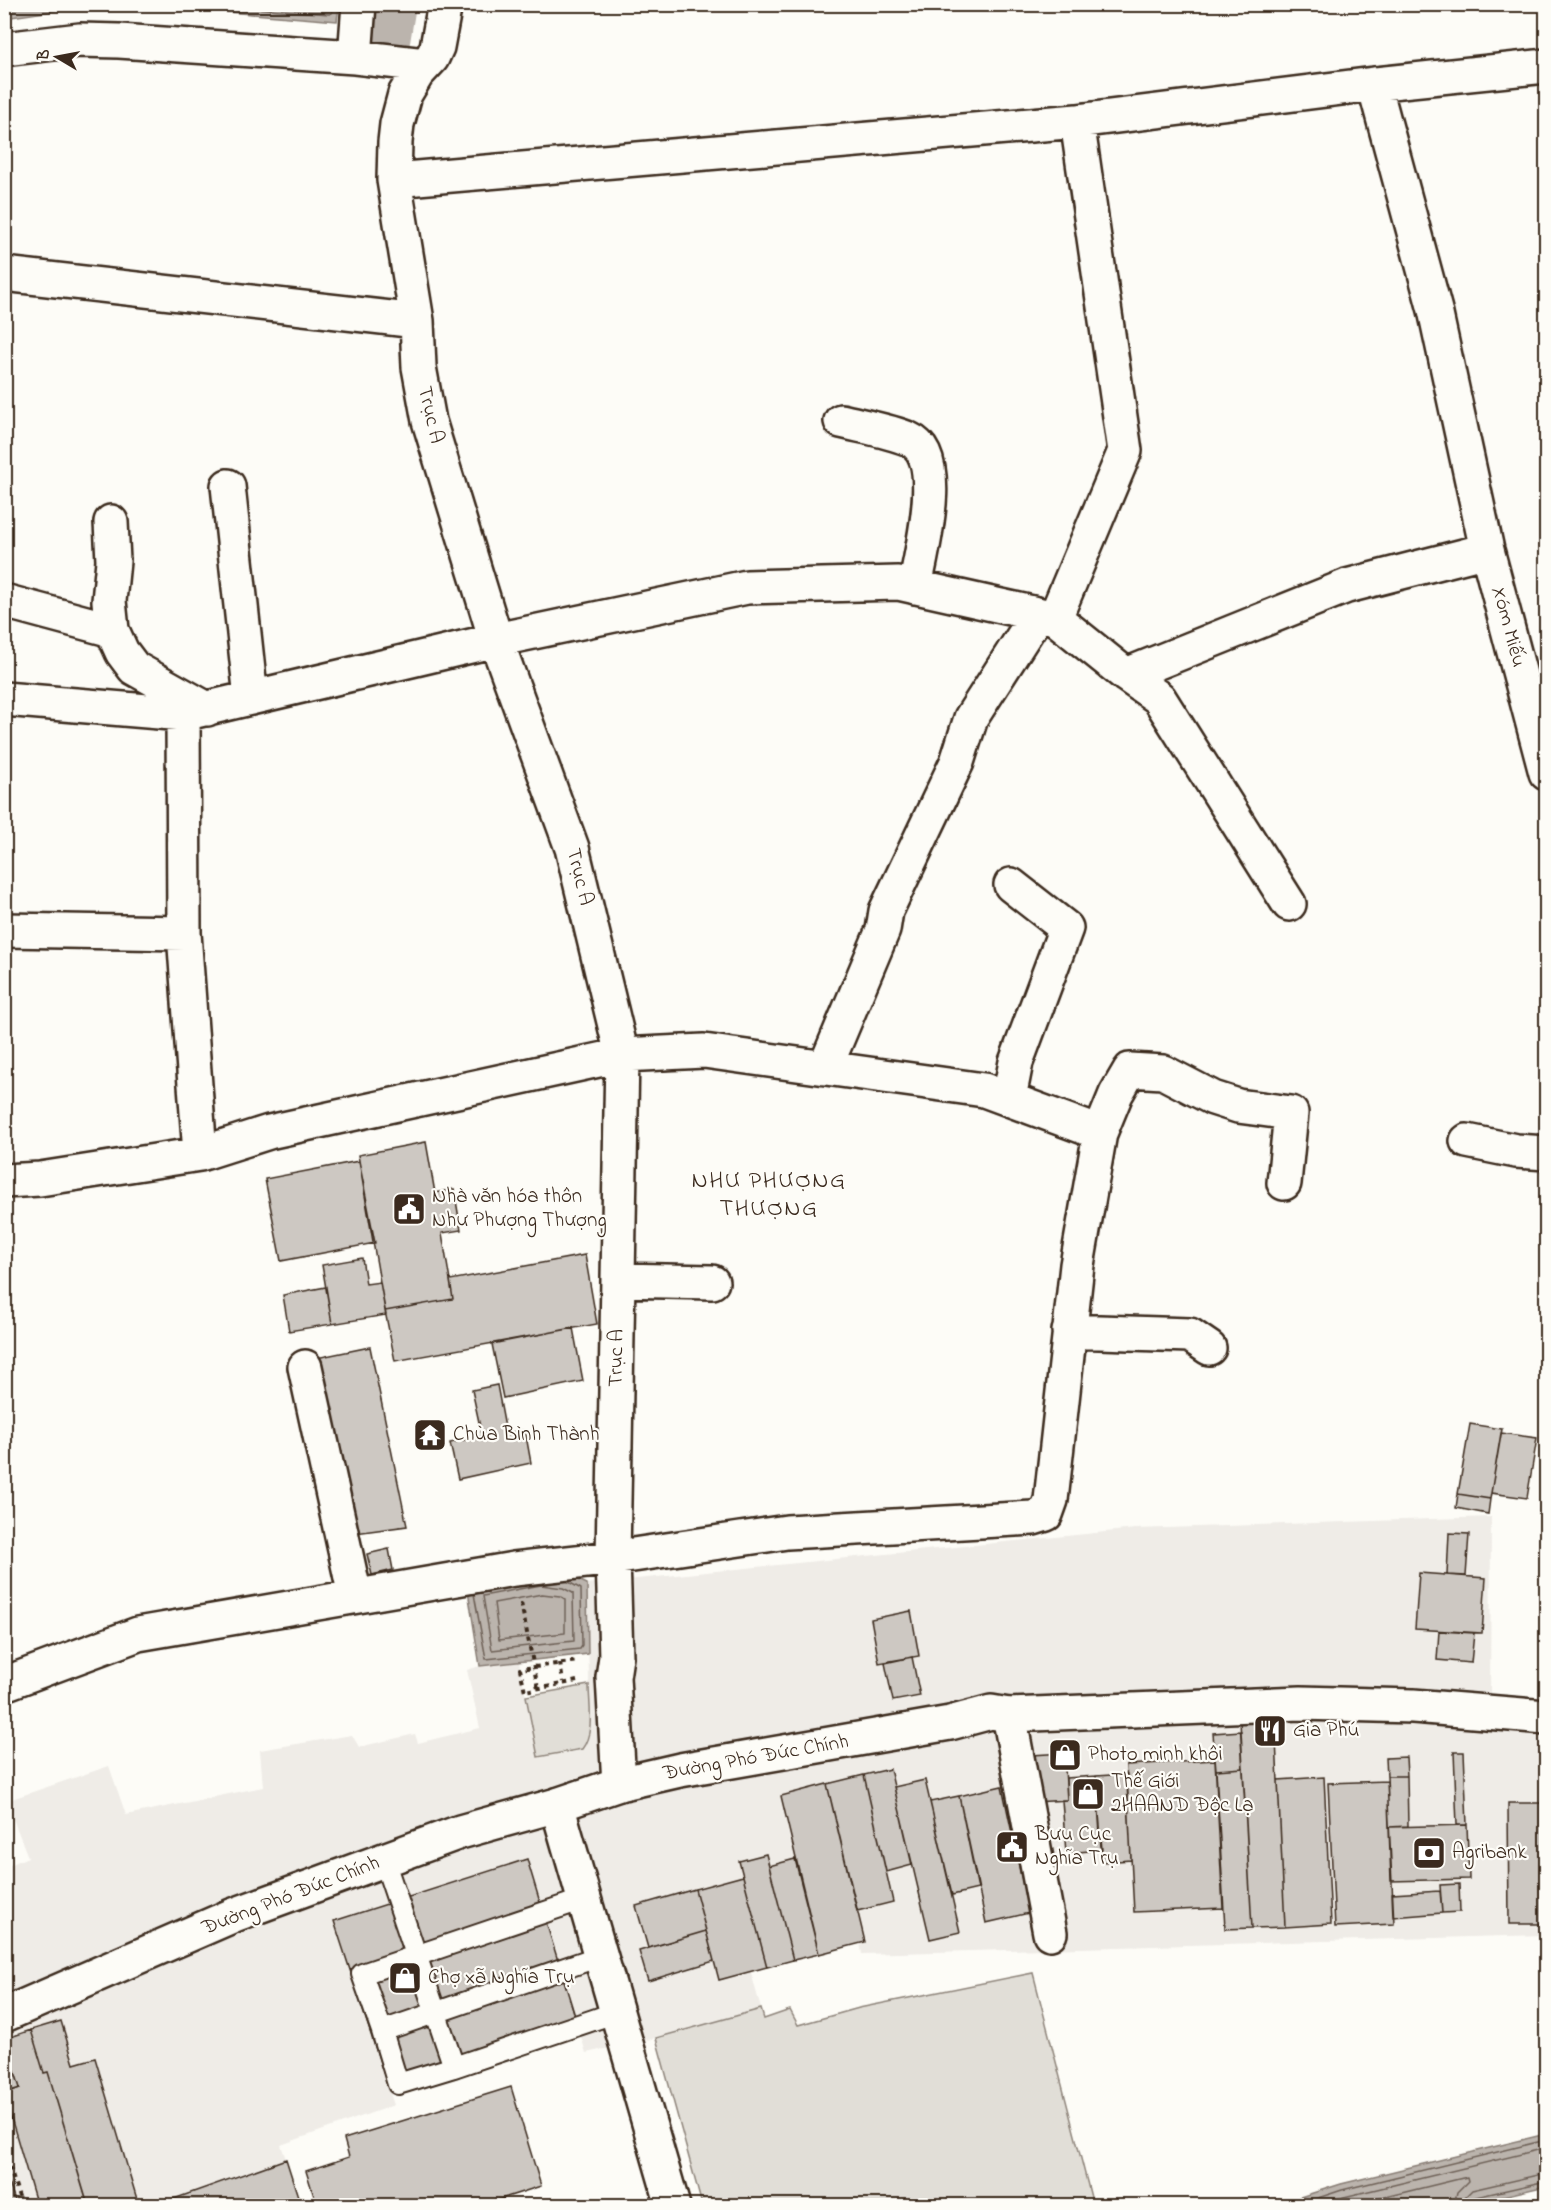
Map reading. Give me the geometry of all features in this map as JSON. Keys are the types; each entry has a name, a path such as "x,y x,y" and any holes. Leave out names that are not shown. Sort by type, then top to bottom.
{"street":[{"path":"355,57 359,4"},
{"name":"Trục A","path":"445,4 437,47 432,58 410,85 402,106 396,133 394,180 417,321 420,367 429,422 496,640 572,848 622,1055 613,1558 619,1784"},
{"path":"4,49 80,40 109,40 355,57 425,65"},
{"path":"394,180 1077,120 1546,66"},
{"name":"Xóm Miếu","path":"1374,84 1435,310 1487,550 1546,773"},
{"path":"825,1068 883,930 886,911 957,762 971,718 1046,616 1125,451 1077,120"},
{"path":"4,273 417,321"},
{"path":"841,421 910,439 927,457 931,490 915,587"},
{"path":"228,486 251,698"},
{"path":"111,522 113,561 109,601 112,630 122,651 134,668 195,711"},
{"path":"1126,675 1347,586 1487,550"},
{"path":"4,699 195,711 496,640 747,588 898,583 1046,616 1159,698 1289,904"},
{"path":"4,601 112,630"},
{"path":"195,711 184,933 200,1154"},
{"path":"1009,1098 1016,1062 1066,928 1011,885"},
{"path":"4,930 184,933"},
{"path":"4,1181 40,1179 200,1154 269,1132 622,1055 704,1051 984,1090 1100,1133"},
{"path":"4,1684 138,1634 514,1569 613,1558 787,1532 1033,1518 1046,1514 1051,1500 1077,1265 1100,1133 1116,1094 1130,1070 1163,1072 1213,1098 1238,1107 1291,1113 1284,1183"},
{"path":"1467,1141 1546,1153"},
{"path":"619,1280 712,1282"},
{"path":"1070,1331 1190,1335 1209,1348"},
{"path":"305,1367 355,1596"},
{"name":"Đường Phó Đức Chính","path":"4,2015 234,1915 460,1832 557,1805 619,1784 680,1770 950,1724 991,1712 1009,1715 1301,1703 1413,1706 1546,1717"},
{"path":"1009,1715 1050,1933"},
{"path":"557,1805 673,2205"}],"lane":[{"path":"384,1860 454,2067"},
{"path":"584,1899 362,1974 398,2084 617,2012"},
{"path":"382,2031 600,1956"}],"path":[{"path":"520,1597 538,1688"},
{"path":"560,1663 563,1682"},
{"path":"560,1663 615,1667 525,1690 520,1669 560,1663"},
{"path":"4,2150 22,2205"}],"shaded area":[{"path":"1491,1517 1490,1713 1546,1717 1546,1935 862,1954 845,1861 729,1892 761,2009 656,2038 586,2053 579,2030 389,2090 394,2105 281,2145 286,2159 154,2205 5,2206 5,1867 28,1857 6,1801 109,1766 126,1815 263,1787 260,1750 352,1735 359,1747 415,1734 418,1743 480,1728 467,1670 480,1666 519,1662 538,1757 590,1732 587,1584 1135,1529"},
{"path":"589,1685 590,1727 582,1749 538,1757 526,1696"},
{"path":"1033,1973 1093,2205 702,2205 656,2038 761,2009 764,2019 790,2010 798,2025 859,2008"}],"water":[{"path":"5,4 339,5 337,21 180,8 79,7 5,18"},
{"path":"566,1574 587,1584 588,1654 480,1666 467,1585"},
{"path":"1546,2134 1546,2186 1465,2205 1275,2205 1341,2184"}],"building":[{"path":"426,1142 435,1193 454,1189 461,1230 442,1233 453,1299 385,1311 358,1155"},
{"path":"359,1161 375,1243 281,1261 265,1179"},
{"path":"585,1255 597,1324 395,1361 385,1311 453,1299 450,1280"},
{"path":"362,1258 366,1284 380,1282 386,1315 332,1324 322,1265"},
{"path":"326,1287 332,1324 289,1331 283,1295"},
{"path":"573,1328 583,1381 503,1398 492,1344"},
{"path":"370,1347 407,1526 348,1534 316,1358"},
{"path":"497,1385 506,1433 525,1430 531,1463 458,1479 450,1443 482,1436 472,1390"},
{"path":"1470,1424 1502,1429 1490,1499 1458,1494"},
{"path":"1501,1433 1537,1438 1527,1498 1491,1493"},
{"path":"1544,1467 1546,1467 1546,1535 1543,1535"},
{"path":"1458,1494 1490,1499 1488,1514 1456,1508"},
{"path":"1449,1533 1469,1534 1466,1576 1447,1575"},
{"path":"389,1549 393,1570 372,1575 367,1554"},
{"path":"1419,1573 1486,1578 1482,1633 1415,1629"},
{"path":"911,1611 919,1656 879,1663 871,1619"},
{"path":"1439,1631 1474,1633 1471,1663 1437,1660"},
{"path":"912,1657 920,1696 893,1701 885,1663"},
{"path":"1275,1719 1285,1927 1252,1928 1240,1721"},
{"path":"1241,1731 1243,1768 1216,1770 1213,1733"},
{"path":"1454,1752 1464,1752 1467,1825 1457,1825"},
{"path":"1064,1753 1067,1800 1035,1802 1032,1755"},
{"path":"1406,1757 1407,1776 1387,1776 1386,1758"},
{"path":"1215,1760 1223,1908 1134,1912 1126,1765"},
{"path":"1243,1768 1252,1928 1225,1929 1216,1770"},
{"path":"890,1769 912,1865 886,1872 864,1775"},
{"path":"1127,1774 1131,1860 1102,1862 1096,1776"},
{"path":"864,1775 893,1902 857,1911 827,1784"},
{"path":"1096,1776 1102,1850 1066,1853 1062,1800 1067,1800 1066,1778"},
{"name":"Agribank","path":"1387,1776 1407,1776 1408,1826 1389,1827"},
{"path":"1324,1777 1331,1924 1285,1927 1278,1780"},
{"path":"925,1780 960,1932 930,1939 894,1787"},
{"path":"1387,1781 1394,1924 1335,1927 1328,1783"},
{"path":"827,1784 865,1942 819,1954 781,1796"},
{"path":"1002,1786 1029,1913 986,1923 959,1796"},
{"path":"959,1796 978,1889 952,1895 930,1802"},
{"path":"1508,1803 1546,1803 1546,1924 1509,1924"},
{"name":"Agribank","path":"1467,1825 1469,1879 1391,1881 1389,1827"},
{"path":"766,1854 793,1960 767,1967 739,1861"},
{"path":"527,1859 542,1909 350,1970 334,1921"},
{"path":"795,1859 819,1954 793,1960 769,1866"},
{"path":"743,1876 767,1967 719,1980 695,1889"},
{"name":"Agribank","path":"1459,1884 1460,1912 1442,1913 1440,1885"},
{"path":"695,1889 706,1931 648,1948 636,1906"},
{"name":"Agribank","path":"1440,1891 1442,1913 1393,1917 1392,1894"},
{"path":"542,1909 579,2029 389,2090 350,1970"},
{"path":"706,1931 714,1961 648,1981 639,1951"},
{"path":"61,2021 74,2064 95,2058 139,2206 88,2206 48,2072 44,2073 31,2030"},
{"path":"31,2030 44,2073 48,2072 87,2202 75,2206 37,2206 4,2094 20,2088 5,2039"},
{"path":"4,2039 20,2088 4,2093"},
{"path":"511,2087 541,2186 479,2206 317,2206 306,2171 349,2157 344,2139"},
{"path":"286,2159 301,2206 154,2206"},
{"path":"4,2169 17,2206 4,2206"}],"waterway":[{"path":"390,41 396,4"}],"place":[{"name":"Nhà văn hóa thôn Như Phượng Thượng","path":"409,1209"},
{"name":"Chùa Bình Thành","path":"430,1435"},
{"name":"Gia Phú","path":"1270,1731"},
{"name":"Photo minh khôi","path":"1065,1755"},
{"name":"Thế Giới 2HAAND Độc Lạ","path":"1088,1794"},
{"name":"Bưu Cục Nghĩa Trụ","path":"1012,1847"},
{"name":"Agribank","path":"1429,1853"},
{"name":"Chợ xã Nghĩa Trụ","path":"405,1978"}],"district":[{"name":"NHƯ PHƯỢNG THƯỢNG","path":"769,1195"}]}
